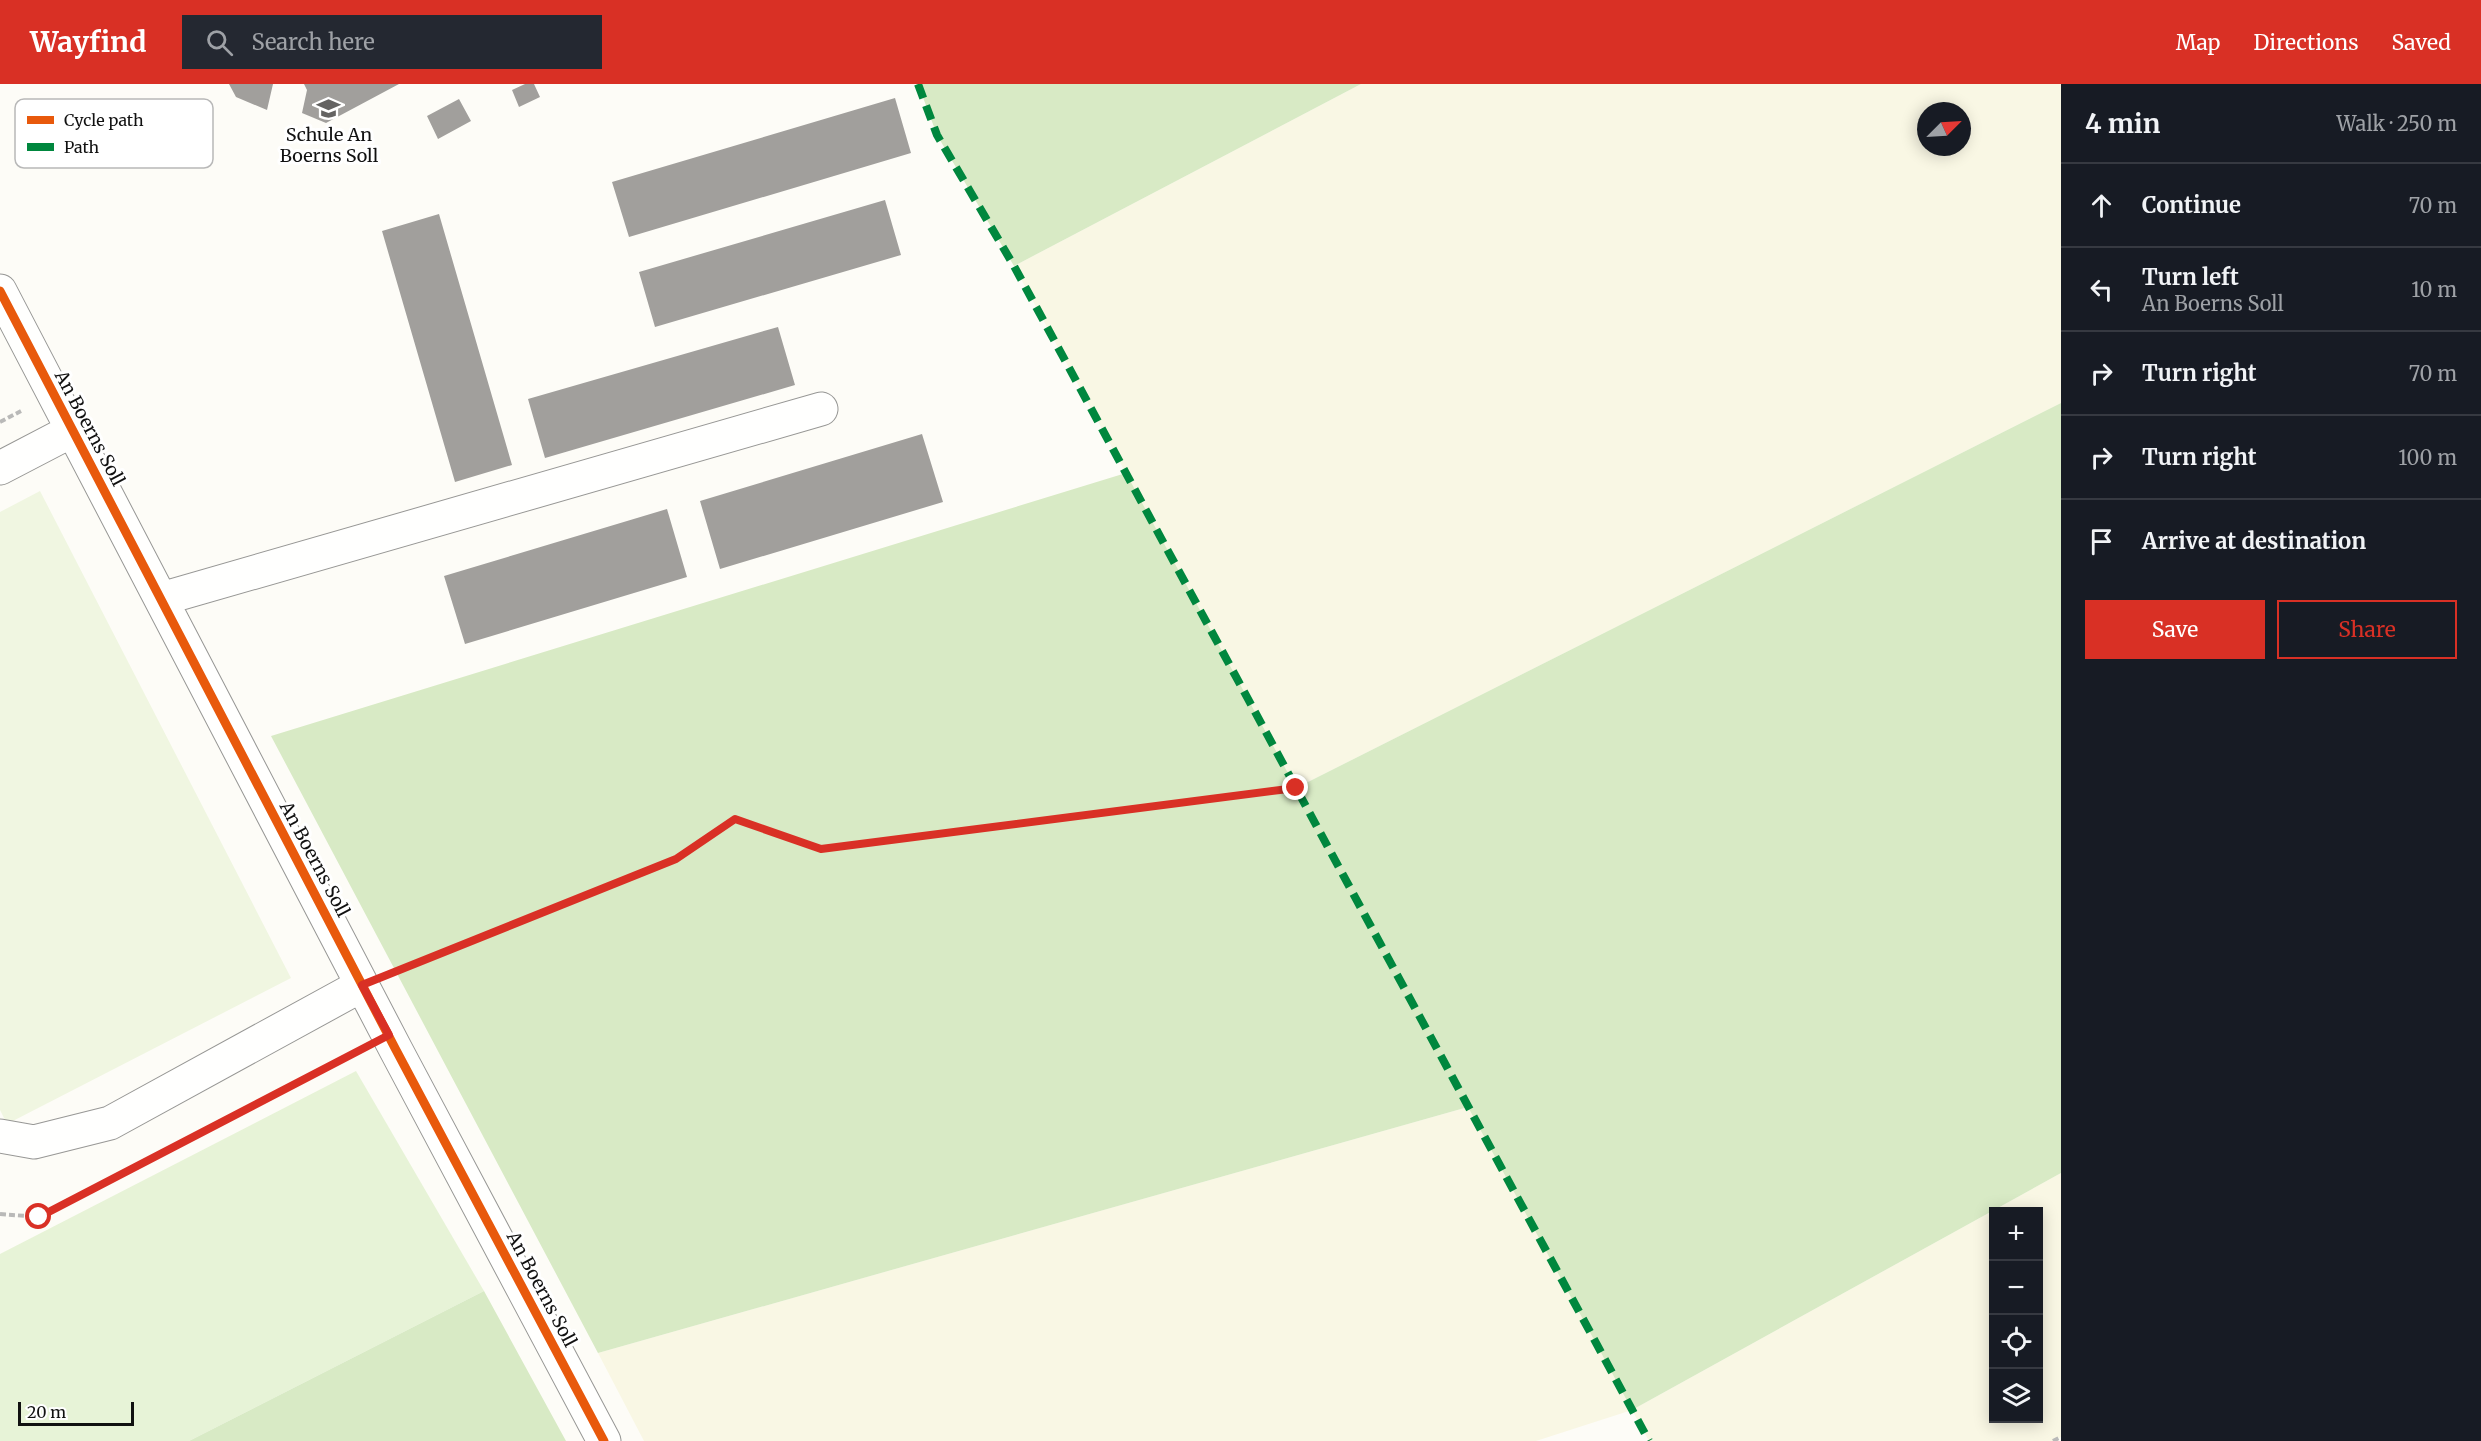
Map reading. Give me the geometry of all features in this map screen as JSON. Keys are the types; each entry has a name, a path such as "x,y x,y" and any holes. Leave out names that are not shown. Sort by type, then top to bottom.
{"street":[{"name":"An Boerns Soll","path":"0,291 362,985 604,1441"},
{"path":"161,599 821,409"},
{"path":"0,468 73,430"},
{"path":"0,1136 34,1142 110,1123 362,985"}],"path":[{"path":"362,985 676,859 735,819 821,849 1296,788"},
{"path":"0,1214 39,1217 389,1035"},
{"path":"2053,1441 2061,1437"}],"shaded area":[{"path":"1361,84 2061,84 2061,403 1296,788 1014,266"},
{"path":"1468,1107 1632,1410 1536,1441 644,1441 598,1353"},
{"path":"2061,1173 2061,1437 2053,1441 1649,1441 1632,1410 1989,1213 1989,1423 2043,1423 2043,1207 1999,1207"}],"green space":[{"path":"918,84 1361,84 1014,266 937,135"},
{"path":"2061,403 2061,1173 1999,1207 1989,1207 1989,1213 1632,1410 1468,1107 598,1353 271,736 1126,473 1296,788"},
{"path":"40,491 291,978 7,1124 0,1110 0,512"},
{"path":"356,1071 484,1291 189,1441 0,1441 0,1254"},
{"path":"484,1291 566,1441 189,1441"}],"building":[{"name":"Schule An Boerns Soll","path":"229,84 273,84 267,110 236,97"},
{"name":"Schule An Boerns Soll","path":"304,84 399,84 326,123 302,113 307,90"},
{"path":"525,84 534,84 540,97 519,107 512,90"},
{"path":"895,98 911,153 629,237 612,182"},
{"path":"459,99 471,121 438,139 427,116"},
{"path":"885,200 901,255 655,327 639,272"},
{"path":"439,214 512,465 455,482 382,231"},
{"path":"778,327 795,385 545,458 528,399"},
{"path":"922,434 943,502 720,569 700,501"},
{"path":"667,509 687,577 465,644 444,576"}],"marked path":[{"path":"918,84 937,135 1014,266 1649,1441"}],"cycle path":[{"path":"0,291 396,1050 604,1441"}],"place":[{"name":"Schule An Boerns Soll","path":"329,108"}],"route":[{"path":"39,1217 389,1035 362,985 676,859 735,819 821,849 1296,788"}]}
